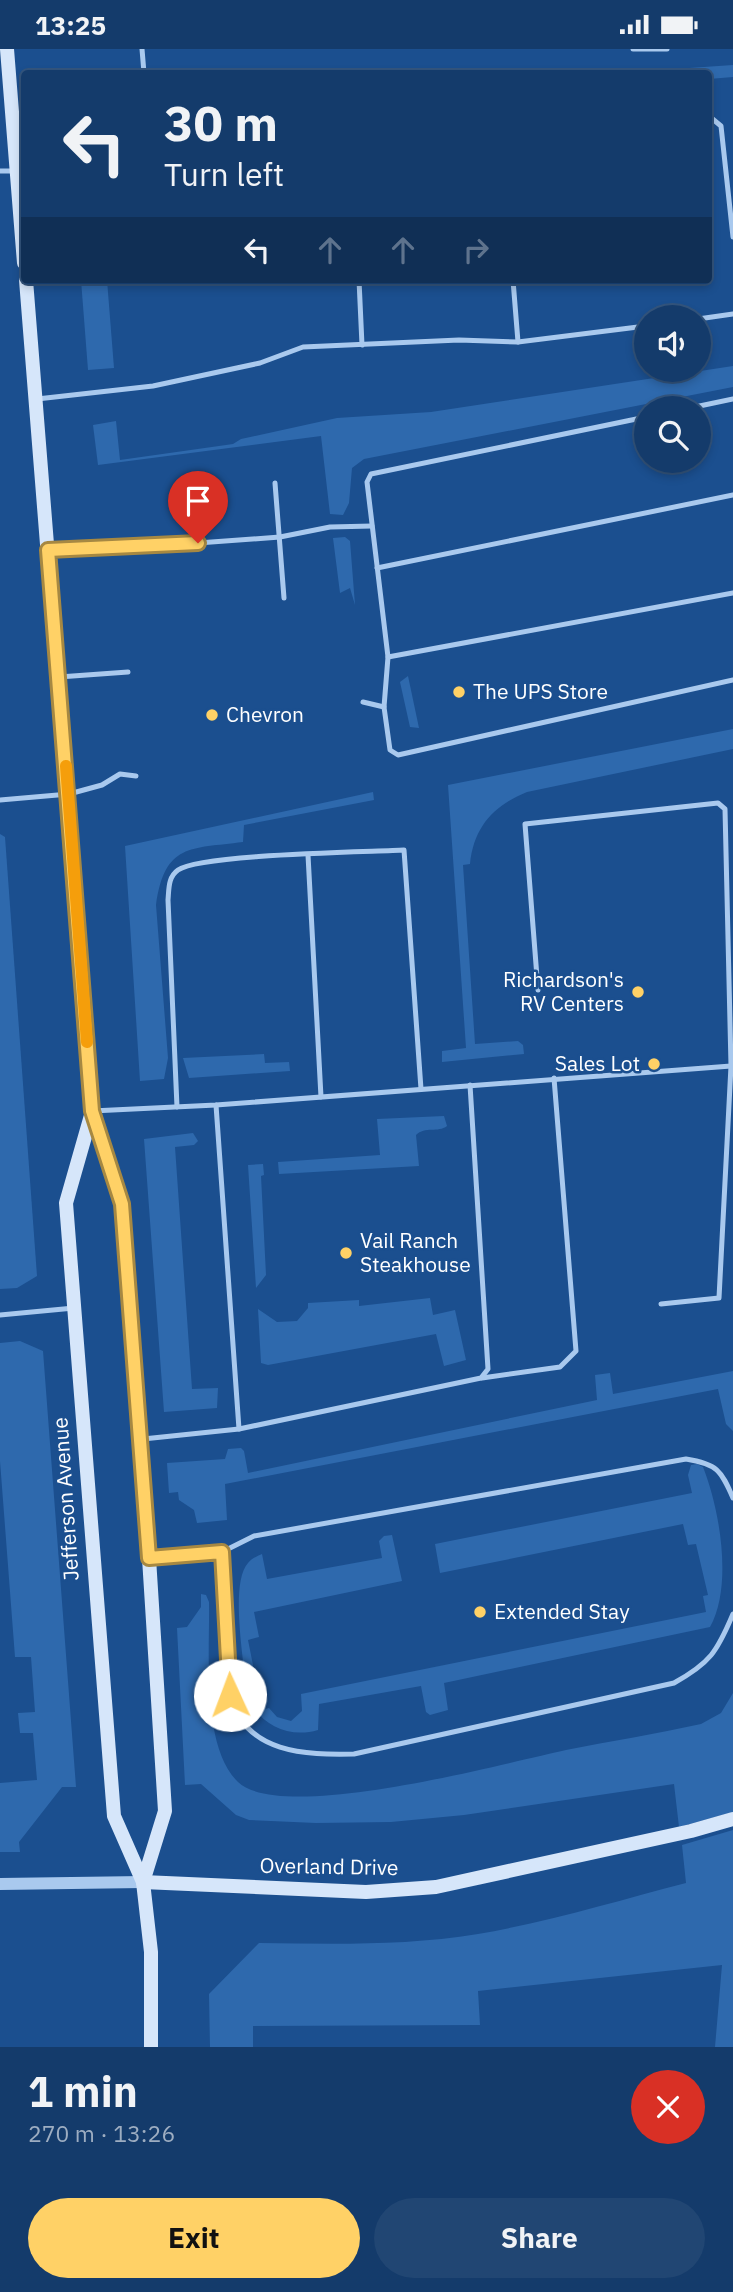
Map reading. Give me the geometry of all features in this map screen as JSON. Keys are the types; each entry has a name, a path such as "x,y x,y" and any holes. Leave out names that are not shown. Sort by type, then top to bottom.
{"main road":[{"path":"7,49 21,193"},
{"name":"Jefferson Avenue","path":"26,284 69,794 92,1111 122,1204 149,1558 165,1811 143,1882"},
{"name":"Jefferson Avenue","path":"92,1111 66,1203 114,1816 143,1882 151,1952 151,2047"},
{"name":"Overland Drive","path":"143,1882 366,1892 436,1887 658,1839 733,1819"}],"street":[{"name":"Overland Drive","path":"0,1884 143,1882"}],"lane":[{"path":"142,49 144,70"},
{"path":"633,49 667,49"},
{"path":"712,117 721,126 733,237"},
{"path":"0,171 17,171"},
{"path":"359,284 362,345"},
{"path":"513,284 518,342"},
{"path":"711,317 733,314"},
{"path":"36,400 153,386 260,363 303,347 459,340 518,342 634,327"},
{"path":"711,404 733,399"},
{"path":"634,419 371,474 368,482 372,526 388,657 384,707 390,750 398,755 733,680"},
{"path":"275,483 284,598"},
{"path":"377,568 733,495"},
{"path":"48,550 143,547 280,537 330,527 372,526"},
{"path":"388,657 733,593"},
{"path":"59,677 128,672"},
{"path":"363,702 384,707"},
{"path":"0,800 69,794 102,785 120,774 136,776"},
{"path":"538,990 525,824 718,803 725,809 730,1066 719,1298 661,1304"},
{"path":"177,1107 168,900 171,878 175,872 192,864 308,855 404,850 421,1089"},
{"path":"308,855 321,1097"},
{"path":"92,1111 216,1105 730,1066"},
{"path":"140,1439 239,1429 481,1378 560,1367 576,1351 554,1078"},
{"path":"470,1085 488,1369 481,1378"},
{"path":"216,1105 239,1429"},
{"path":"0,1315 74,1308"},
{"path":"149,1558 222,1552 254,1536 686,1459 708,1462 723,1475 733,1498"},
{"path":"222,1552 230,1695 240,1719 274,1746 308,1755 354,1754 674,1683 704,1667 723,1638 733,1614"}],"shaded area":[{"path":"733,65 733,77 712,79 712,70 660,70"},
{"path":"81,284 107,284 114,368 88,370"},
{"path":"733,366 733,387 687,396 634,396 634,406 364,459 352,468 349,503 343,515 330,514 321,436 98,465 93,425 116,421 120,460 233,444 241,439 337,418 431,412 634,381 711,382 711,369"},
{"path":"345,537 350,541 355,605 350,588 340,593 333,538"},
{"path":"408,676 419,728 410,727 400,682"},
{"path":"733,729 733,749 527,792 504,804 487,819 476,839 470,864 463,865 475,1044 518,1041 523,1045 524,1054 442,1062 442,1051 466,1048 448,785"},
{"path":"373,792 374,800 244,825 243,842 195,849 174,860 160,885 156,905 168,1058 164,1079 140,1081 125,846"},
{"path":"0,834 5,837 37,1276 17,1288 0,1289"},
{"path":"264,1054 265,1063 289,1062 290,1071 189,1078 183,1058"},
{"path":"444,1116 447,1126 416,1135 419,1166 279,1174 278,1162 380,1155 377,1119"},
{"path":"193,1133 198,1141 194,1145 175,1147 192,1389 218,1388 217,1408 164,1412 144,1139"},
{"path":"263,1164 264,1175 261,1176 266,1275 256,1288 248,1165"},
{"path":"430,1298 433,1315 455,1310 466,1360 444,1366 436,1334 268,1365 261,1363 258,1309 277,1322 297,1321 308,1308 308,1303 359,1300 359,1306"},
{"path":"20,1341 43,1351 76,1787 62,1787 19,1842 20,1852 0,1852 0,1783 37,1780 33,1733 20,1733 18,1713 35,1712 31,1657 15,1657 0,1461 0,1343"},
{"path":"733,1371 733,1431 726,1424 718,1389 225,1484 227,1520 197,1523 194,1510 179,1500 178,1492 169,1493 167,1463 225,1459 228,1449 241,1448 244,1451 248,1473 597,1400 595,1375 610,1373 613,1394"},
{"path":"691,1465 703,1467 715,1504 722,1548 721,1591 710,1627 444,1683 448,1710 430,1715 426,1712 421,1686 319,1704 318,1730 307,1732 286,1731 276,1727 252,1706 247,1696 240,1627 240,1589 242,1574 248,1563 262,1554 267,1579 382,1558 379,1541 384,1536 392,1535 402,1581 254,1612 259,1637 248,1640 262,1710 269,1708 277,1717 291,1721 302,1711 301,1694 706,1612 703,1596 708,1595 696,1544 688,1545 683,1524 440,1573 435,1544 692,1493 688,1475"},
{"path":"201,1594 206,1595 209,1602 210,1697 218,1746 226,1766 238,1782 263,1793 300,1797 396,1787 566,1750 684,1728 701,1724 721,1713 733,1693 733,1812 679,1827 674,1784 464,1815 391,1822 249,1820 236,1815 201,1784 185,1785 177,1628 187,1627 201,1607"},
{"path":"733,1830 733,2047 715,2047 722,1965 478,1991 480,2025 253,2026 253,2047 210,2047 209,1994 259,1943 423,1941 478,1934 556,1917 686,1883 682,1845"}],"slow traffic":[{"path":"66,766 87,1042"}],"place":[{"name":"The UPS Store","path":"459,692"},
{"name":"Chevron","path":"212,715"},
{"name":"Richardson's RV Centers","path":"638,992"},
{"name":"Sales Lot","path":"654,1064"},
{"name":"Vail Ranch Steakhouse","path":"346,1253"},
{"name":"Extended Stay","path":"480,1612"}],"route":[{"path":"198,543 48,550 92,1111 122,1204 149,1558 222,1552 230,1695"}]}
